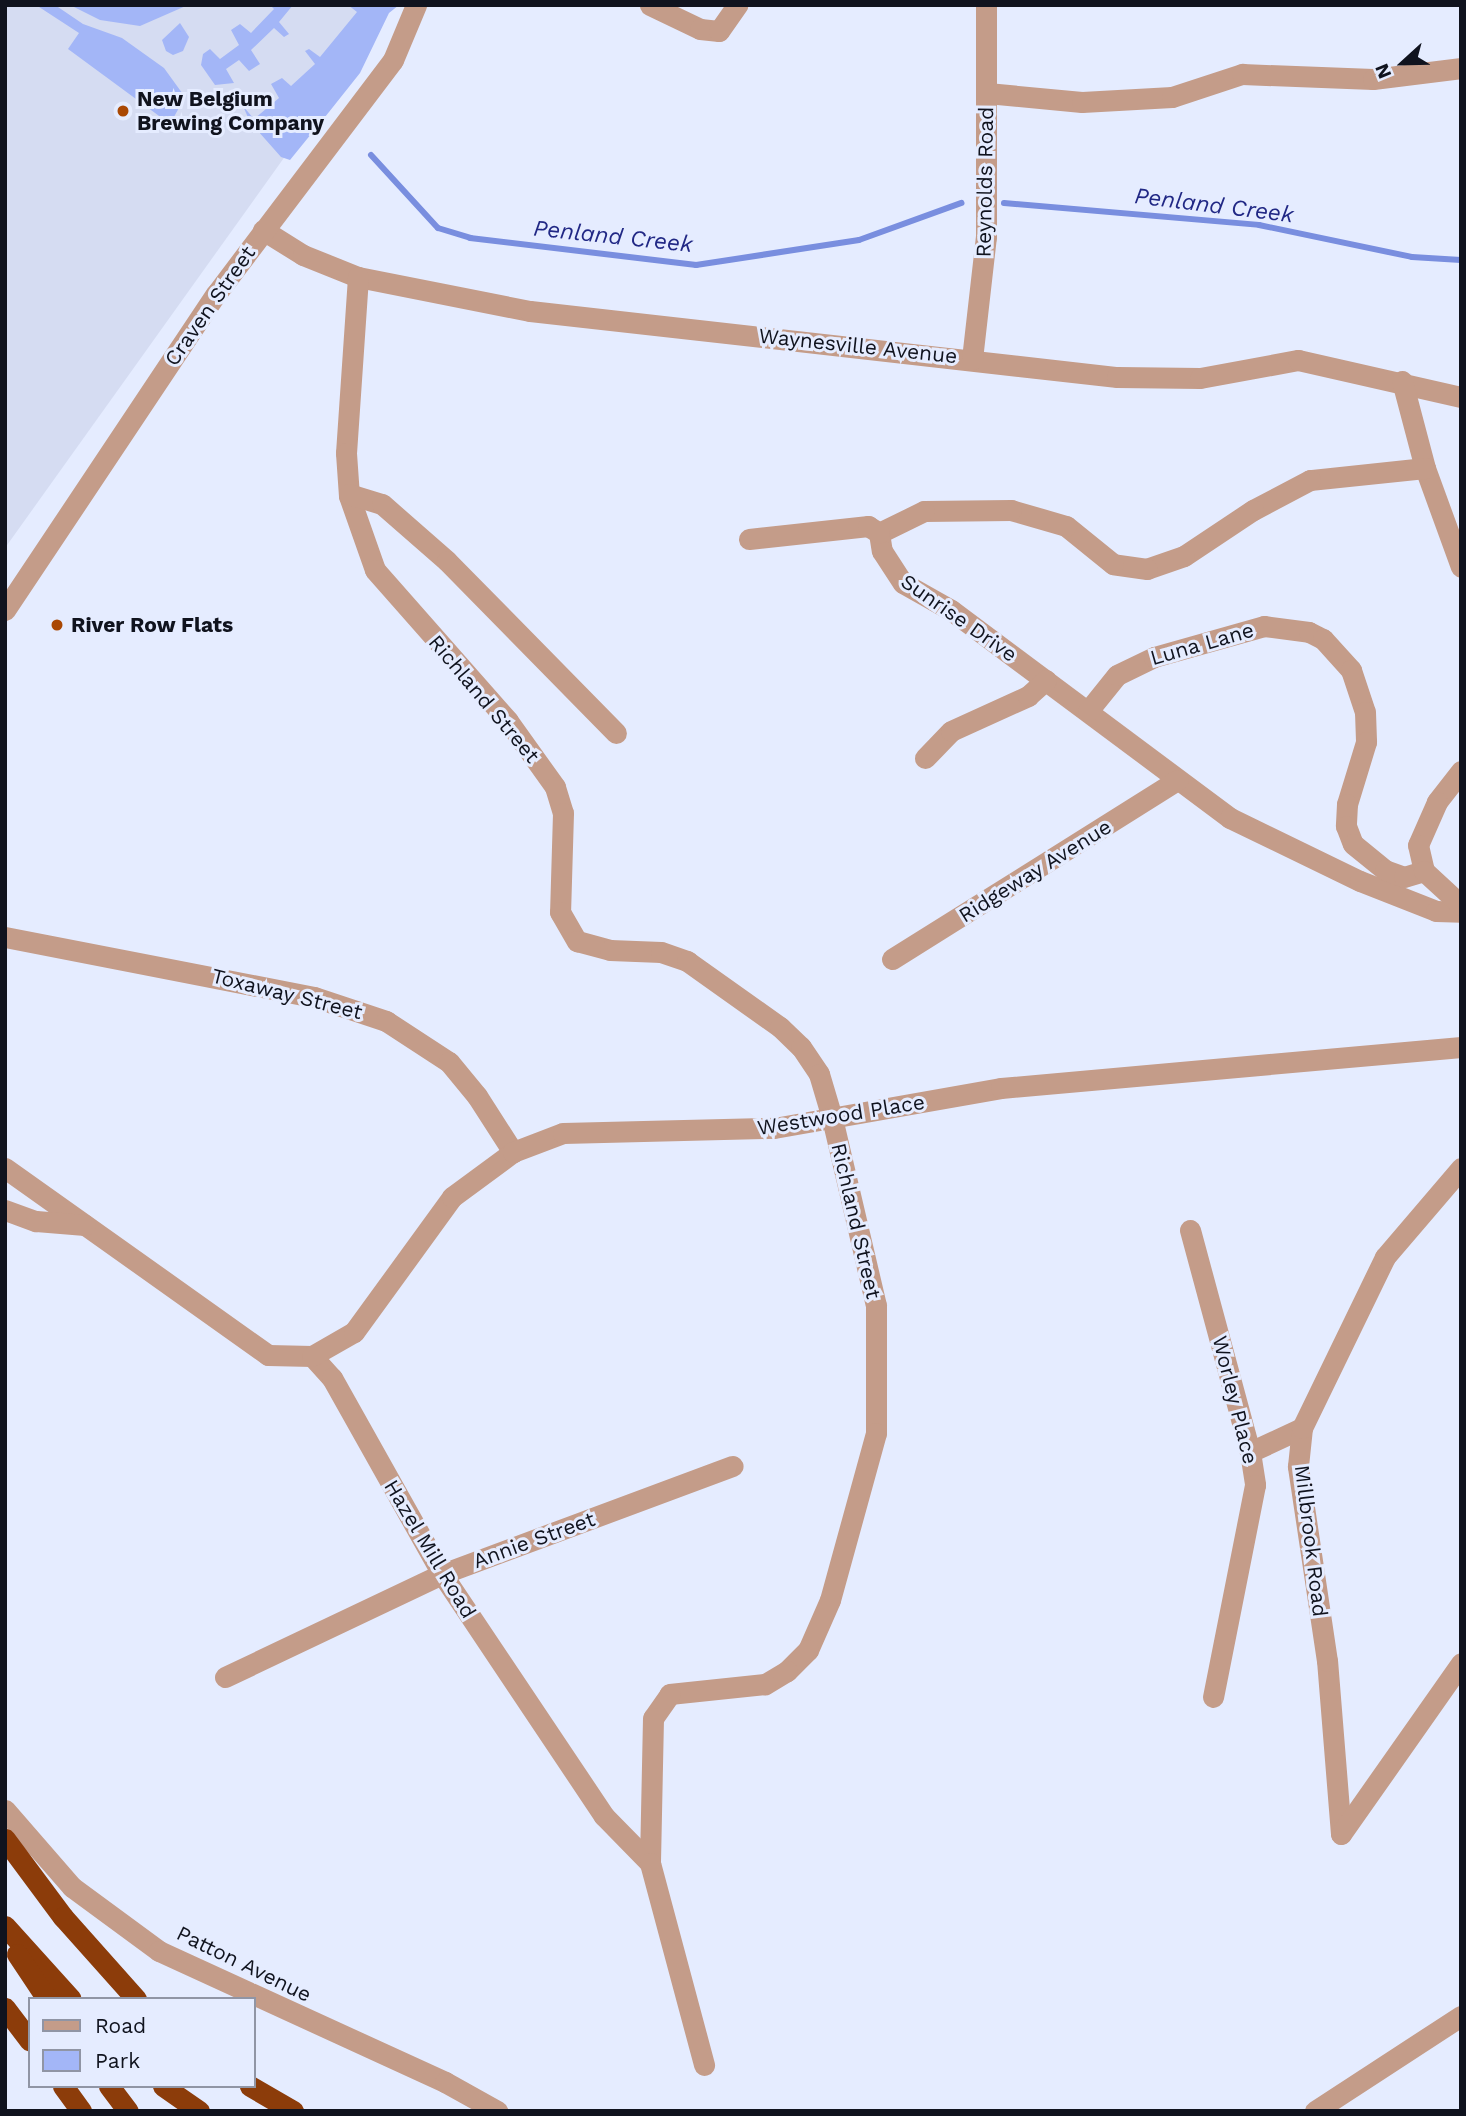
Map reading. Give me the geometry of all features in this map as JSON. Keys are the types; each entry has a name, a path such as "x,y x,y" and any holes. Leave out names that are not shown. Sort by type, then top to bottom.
{"highway":[{"path":"5,1839 63,1917 134,1997"},
{"path":"5,1926 69,1997"},
{"path":"5,1937 46,1997"},
{"path":"5,2008 28,2038"},
{"path":"64,2088 81,2111"},
{"path":"111,2088 128,2111"},
{"path":"166,2088 199,2111"},
{"path":"253,2088 293,2111"}],"street":[{"name":"Craven Street","path":"5,610 264,230 393,60 416,5"},
{"path":"650,5 700,29 719,30 739,6"},
{"name":"Reynolds Road","path":"972,359 986,237 986,5"},
{"path":"987,93 1082,102 1172,97 1242,74 1373,79 1461,68"},
{"name":"Waynesville Avenue","path":"264,230 303,255 358,277 530,311 1117,377 1200,378 1298,360 1402,381 1461,397"},
{"name":"Richland Street","path":"358,277 346,453 349,494 375,570 508,721 555,787 563,813 564,924 577,941 591,947 661,952 687,961 723,985 801,1047 819,1074 832,1118 876,1305 876,1433 837,1575 808,1650 788,1671 746,1687 670,1694 653,1718 650,1863"},
{"path":"1402,381 1425,468 1461,567"},
{"path":"750,539 868,526 879,533 924,511 1011,510 1066,526 1112,564 1147,569 1184,556 1253,510 1310,480 1425,468"},
{"path":"349,494 382,504 447,561 616,733"},
{"name":"Sunrise Drive","path":"879,533 882,551 903,583 950,610 1230,818 1306,858 1436,911 1461,912"},
{"name":"Luna Lane","path":"1088,711 1117,675 1154,657 1264,626 1309,632 1324,639 1351,670 1365,712 1366,741 1345,817 1353,844 1385,870 1404,877 1424,872"},
{"path":"925,758 951,731 1028,696 1046,680"},
{"path":"1461,771 1419,836 1418,855 1424,872 1461,905"},
{"name":"Ridgeway Avenue","path":"892,959 1177,780"},
{"name":"Toxaway Street","path":"5,937 304,994 386,1021 449,1062 477,1096 513,1152"},
{"name":"Westwood Place","path":"312,1356 354,1332 452,1197 513,1152 563,1133 589,1130 730,1132 832,1118 1001,1088 1461,1047"},
{"path":"5,1168 268,1355 312,1356"},
{"name":"Millbrook Road","path":"1461,1168 1385,1257 1302,1428 1298,1465 1327,1661 1340,1834 1461,1663"},
{"path":"5,1210 36,1221 88,1225"},
{"name":"Worley Place","path":"1190,1230 1250,1452 1255,1485 1213,1697"},
{"name":"Hazel Mill Road","path":"312,1356 332,1378 442,1574 604,1816 650,1863 704,2065"},
{"path":"1250,1452 1302,1428"},
{"name":"Annie Street","path":"225,1677 442,1574 733,1466"},
{"name":"Patton Avenue","path":"5,1810 72,1887 159,1951 445,2082 497,2111"},
{"path":"1315,2111 1461,2016"}],"shaded area":[{"name":"New Belgium Brewing Company","path":"5,5 376,5 296,141 5,548"}],"green space":[{"path":"36,5 55,5 83,24 122,38 164,68 185,97 170,124 68,49 79,33"},
{"path":"70,5 188,5 140,26 100,20"},
{"path":"270,5 293,5 279,22 289,34 284,37 274,28 251,50 260,64 249,71 239,60 226,69 234,83 215,85 201,65 203,54 210,49 220,59 239,45 231,30 240,24 251,33 274,9"},
{"path":"348,5 399,5 389,13 360,73 290,160 281,157 250,122 243,106 254,119 279,98 271,84 282,78 291,86 315,64 305,51 309,49 320,57 357,12"},
{"path":"180,23 189,37 183,51 173,55 166,51 162,40"}],"waterway":[{"name":"Penland Creek","path":"371,155 438,228 470,238 696,265 859,240 961,203"},
{"name":"Penland Creek","path":"1004,203 1259,225 1412,257 1461,260"}],"place":[{"name":"New Belgium Brewing Company","path":"123,111"},
{"name":"River Row Flats","path":"57,625"}]}
